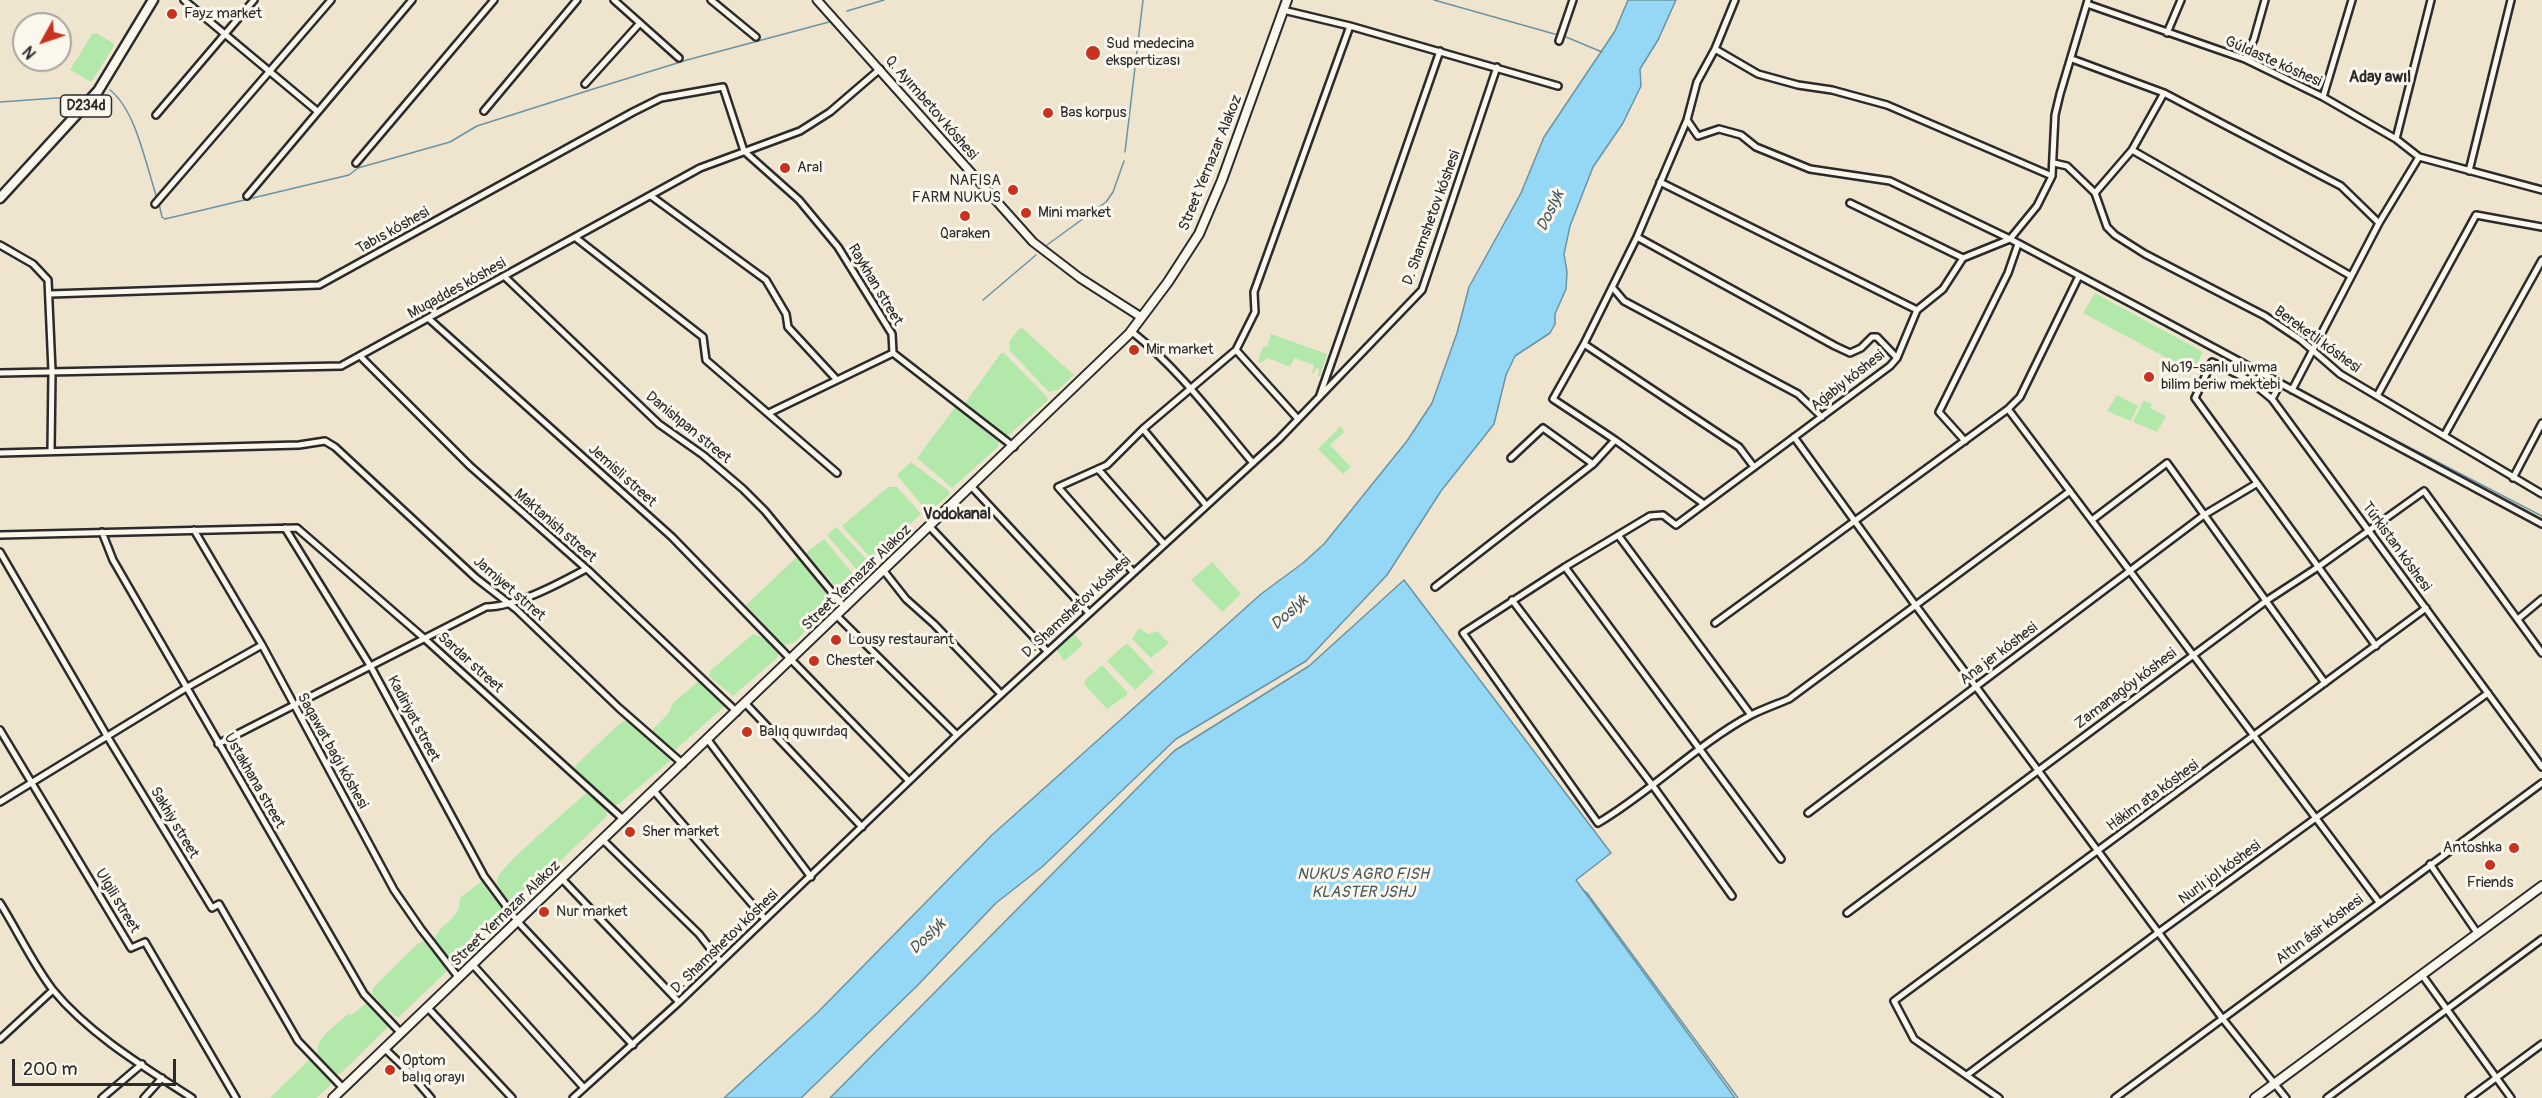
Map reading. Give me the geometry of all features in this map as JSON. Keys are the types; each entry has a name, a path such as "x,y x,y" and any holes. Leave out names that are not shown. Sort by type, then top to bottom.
{"main road":[{"name":"D234d","path":"0,198 89,102 126,47 153,0"},
{"name":"Street Yernazar Alakoz","path":"333,1098 343,1093 400,1032 473,965 1014,447 1131,331 1199,234 1222,180 1287,0"},
{"path":"2255,1098 2542,886"}],"street":[{"path":"184,0 317,111"},
{"path":"156,115 254,0"},
{"path":"155,204 331,0"},
{"path":"247,196 412,0"},
{"path":"356,164 494,0"},
{"path":"484,111 577,0"},
{"path":"614,0 679,58"},
{"path":"711,0 756,37"},
{"name":"Q. Ayımbetov kóshesi","path":"817,0 1033,242 1080,278 1141,318"},
{"path":"1559,41 1573,0"},
{"path":"1704,504 1553,399 1584,344 1637,237 1687,120 1697,82 1715,49 1735,0"},
{"path":"2167,33 2181,0"},
{"path":"2245,59 2254,39 2265,0"},
{"path":"2323,97 2352,0"},
{"path":"2396,139 2431,0"},
{"path":"2469,171 2511,0"},
{"path":"1850,203 1963,258 2010,239 2037,206 2052,176 2055,116 2088,2"},
{"name":"Gúldaste kóshesi","path":"2088,2 2167,33 2245,59 2323,97 2396,139 2419,157 2542,190"},
{"path":"1283,10 1350,26 1558,86"},
{"path":"585,84 640,23"},
{"path":"1133,572 1058,487 1107,465 1143,429 1236,350 1255,312 1254,292 1350,26"},
{"path":"1715,49 1758,74 1887,105 2052,176"},
{"path":"1320,397 1440,51"},
{"path":"2072,59 2164,93 2341,186 2379,223"},
{"name":"D. Shamshetov kóshesi","path":"573,1098 679,1002 1088,612 1253,463 1320,397 1422,290 1497,67"},
{"name":"Muqaddes kóshesi","path":"0,373 341,366 700,168 800,131 830,112 880,69"},
{"name":"Tabıs kóshesi","path":"50,294 319,285 661,98 723,87 744,151"},
{"path":"2094,193 2132,150 2164,93"},
{"path":"1687,120 1698,136 1719,129 1741,135 1756,147 1810,170 1890,181 2010,239 2542,524"},
{"path":"2132,150 2351,276"},
{"name":"Raykhan street","path":"744,151 799,200 838,247 892,334 893,353"},
{"path":"2292,390 2379,223 2419,157"},
{"name":"Bereketli kóshesi","path":"2054,163 2067,166 2094,193 2107,227 2115,235 2145,254 2265,316 2313,350 2340,374 2542,494"},
{"path":"1660,182 1917,310"},
{"path":"651,196 766,280 786,314 788,327 837,380"},
{"path":"2377,396 2476,215 2542,227"},
{"path":"1637,237 1835,346 1850,352 1861,348 1872,337 1877,337 1897,358"},
{"path":"576,238 703,337 706,360 837,473"},
{"path":"1965,441 1939,412 2008,273 2018,244"},
{"path":"0,245 42,272 48,280 52,371 51,450 0,453"},
{"name":"Aǵabiy kóshesi","path":"1618,535 1650,516 1663,515 1676,525 1890,366 1897,358 1917,310 1943,289 1963,258"},
{"path":"2444,436 2542,260"},
{"path":"1715,623 2008,409 2019,397 2079,276"},
{"name":"Danishpan street","path":"505,277 659,424 703,455 743,489 765,511 845,608"},
{"path":"1613,288 1624,301 1798,394 1822,417"},
{"name":"Jemisli street","path":"428,318 672,537 909,781"},
{"path":"1131,331 1148,344 1190,388 1253,463"},
{"path":"1584,344 1739,447 1754,466"},
{"path":"1236,350 1298,419"},
{"path":"769,413 893,353 1014,447"},
{"name":"Maktanish street","path":"360,356 470,466 586,569 737,712"},
{"name":"Túrkistan kóshesi","path":"2256,484 2195,398 2212,362 2249,380 2272,399 2542,767"},
{"path":"2272,399 2280,384"},
{"path":"2008,409 2379,902"},
{"path":"2513,478 2542,423"},
{"path":"1511,458 1543,428 1593,464"},
{"path":"1143,429 1206,505"},
{"path":"1794,437 1916,606 2222,1018 2286,1098"},
{"path":"1435,587 1593,464 1615,440"},
{"name":"Jamiyet strret","path":"51,450 178,450 299,445 325,441 335,447 476,578 508,603 618,708 683,764"},
{"path":"2092,520 2167,463 2325,683"},
{"path":"1098,469 1164,544"},
{"path":"2256,484 2376,646"},
{"name":"Ana jer kóshesi","path":"1808,813 2204,515 2256,484"},
{"path":"972,487 1088,612"},
{"path":"1751,715 1618,535 1463,633 1598,823 1751,715 1789,699 2070,491"},
{"name":"Zamanagóy kóshesi","path":"1847,913 2193,654 2424,491 2518,619"},
{"path":"930,527 1047,651"},
{"path":"0,535 285,528"},
{"name":"Sardar street","path":"285,528 297,528 425,639 624,820"},
{"name":"Kadiriyat street","path":"285,528 371,667 484,876 518,922 633,1045"},
{"name":"Saqawat baǵı kóshesi","path":"194,530 262,645 394,890 459,978"},
{"name":"Ustakhana street","path":"102,532 113,560 364,994 400,1032"},
{"name":"Sakhiy street","path":"0,552 107,736 212,908 219,904 298,1041 343,1093"},
{"path":"1565,567 1780,859"},
{"path":"218,744 486,607 498,607 564,581 586,569"},
{"path":"884,571 906,599 934,624 1001,694"},
{"path":"2542,599 2518,619 2542,653"},
{"path":"1512,600 1653,786 1732,896"},
{"name":"Hákim ata kóshesi","path":"1967,1075 1914,1039 1894,1001 2426,608"},
{"path":"837,616 957,735"},
{"path":"0,802 186,688 262,645"},
{"name":"Nurlı jol kóshesi","path":"1967,1075 2488,693"},
{"path":"746,704 862,827"},
{"name":"Ulgili street","path":"0,730 131,948 145,942 236,1098"},
{"path":"708,740 811,877"},
{"name":"Altın ásir kóshesi","path":"2115,1098 2542,783"},
{"path":"654,791 765,919"},
{"path":"603,840 692,926 720,961"},
{"path":"2430,864 2478,934"},
{"path":"562,879 679,1002"},
{"path":"0,903 53,990 90,1026 192,1098"},
{"path":"2326,1098 2542,939"},
{"path":"473,965 584,1088"},
{"path":"2422,975 2445,1010 2511,1098"},
{"path":"0,1039 53,990"},
{"path":"427,1007 512,1098"},
{"path":"2469,1098 2542,1044"},
{"path":"384,1048 431,1098"},
{"path":"102,1098 141,1064"},
{"path":"1967,1075 2000,1098"},
{"path":"144,1098 162,1078"}],"green space":[{"path":"96,33 113,43 114,46 91,82 72,71 72,67 92,34"},
{"path":"2095,293 2203,352 2193,372 2083,313"},
{"path":"1022,328 1074,375 1058,390 1049,392 1010,351 1009,342"},
{"path":"1271,334 1327,354 1320,376 1318,376 1319,369 1316,368 1314,374 1312,373 1314,365 1294,358 1290,367 1268,358 1260,363 1258,361 1263,346 1267,347"},
{"path":"1001,353 1004,353 1048,398 1009,435 965,403"},
{"path":"2117,395 2138,406 2131,421 2107,411"},
{"path":"2144,400 2152,404 2150,408 2166,416 2157,432 2133,422"},
{"path":"956,406 999,439 998,447 952,488 917,458"},
{"path":"1341,426 1344,432 1330,445 1351,467 1343,474 1318,449"},
{"path":"911,462 949,491 949,495 932,509 925,509 897,475"},
{"path":"888,487 897,487 921,514 875,557 871,558 842,526"},
{"path":"836,527 869,562 858,571 827,535"},
{"path":"824,539 854,575 838,589 806,553"},
{"path":"798,556 827,591 833,602 794,643 784,645 746,605"},
{"path":"1212,562 1241,594 1222,612 1191,580"},
{"path":"1139,628 1148,634 1157,631 1169,643 1151,658 1132,639"},
{"path":"1073,632 1083,645 1064,661 1055,647"},
{"path":"753,634 769,640 779,653 777,658 733,696 709,676 710,671"},
{"path":"1127,643 1154,672 1135,690 1107,661"},
{"path":"1102,665 1127,692 1127,695 1107,709 1084,684 1085,680"},
{"path":"701,679 726,705 675,750 652,730 669,713 672,704"},
{"path":"631,721 666,752 670,761 619,804 614,805 577,772 575,766 619,724"},
{"path":"585,794 600,802 607,816 519,901 511,903 497,882 501,872 522,850"},
{"path":"482,881 507,911 453,963 434,943 436,936 457,912 460,898"},
{"path":"423,941 447,968 446,972 399,1017 394,1016 390,1011 386,1011 372,993 373,988 415,946"},
{"path":"368,1002 389,1026 340,1074 335,1075 319,1057 319,1042 348,1014 351,1015"},
{"path":"310,1059 313,1059 331,1079 330,1086 316,1098 270,1098"}],"water":[{"name":"Doslyk","path":"1628,0 1676,0 1658,40 1640,69 1641,86 1623,123 1593,167 1570,226 1564,254 1567,272 1566,289 1555,314 1555,324 1550,333 1515,356 1506,375 1494,424 1441,491 1387,575 1306,661 1176,739 1042,867 996,903 917,986 801,1098 724,1098 818,1012 992,835 1261,594 1303,563 1324,544 1407,441 1432,403 1457,333 1469,287 1521,193 1544,137 1615,31"},
{"name":"NUKUS AGRO FISH KLASTER JSHJ","path":"1404,580 1611,853 1576,880 1735,1098 830,1098 1174,751 1309,666"}],"waterway":[{"path":"847,11 884,0"},
{"path":"1125,152 1143,0"},
{"path":"1434,0 1558,35"},
{"path":"159,204 162,217 165,219 349,175 358,168 450,142 477,126 687,60 829,22"},
{"path":"1566,37 1602,52"},
{"path":"110,90 127,111 157,198"},
{"path":"0,102 85,96"},
{"path":"1047,245 1106,202 1113,192 1124,161"},
{"path":"983,300 1036,255"},
{"path":"2299,390 2542,516"},
{"path":"1583,890 1738,1098"}],"place":[{"name":"Fayz market","path":"172,14"},
{"name":"Sud medecina ekspertizası","path":"1093,53"},
{"name":"Bas korpus","path":"1048,113"},
{"name":"Aral","path":"785,168"},
{"name":"NAFISA FARM NUKUS","path":"1013,190"},
{"name":"Mini market","path":"1026,213"},
{"name":"Qaraken","path":"965,216"},
{"name":"Mir market","path":"1134,350"},
{"name":"№19-sanlı ulıwma bilim beriw mektebi","path":"2149,377"},
{"name":"Lousy restaurant","path":"836,640"},
{"name":"Chester","path":"814,661"},
{"name":"Balıq quwırdaq","path":"747,732"},
{"name":"Sher market","path":"630,832"},
{"name":"Antoshka","path":"2514,848"},
{"name":"Friends","path":"2490,865"},
{"name":"Nur market","path":"544,912"},
{"name":"Optom balıq orayı","path":"390,1070"}],"district":[{"name":"Aday awıl","path":"2380,78"},
{"name":"Vodokanal","path":"957,515"}]}
